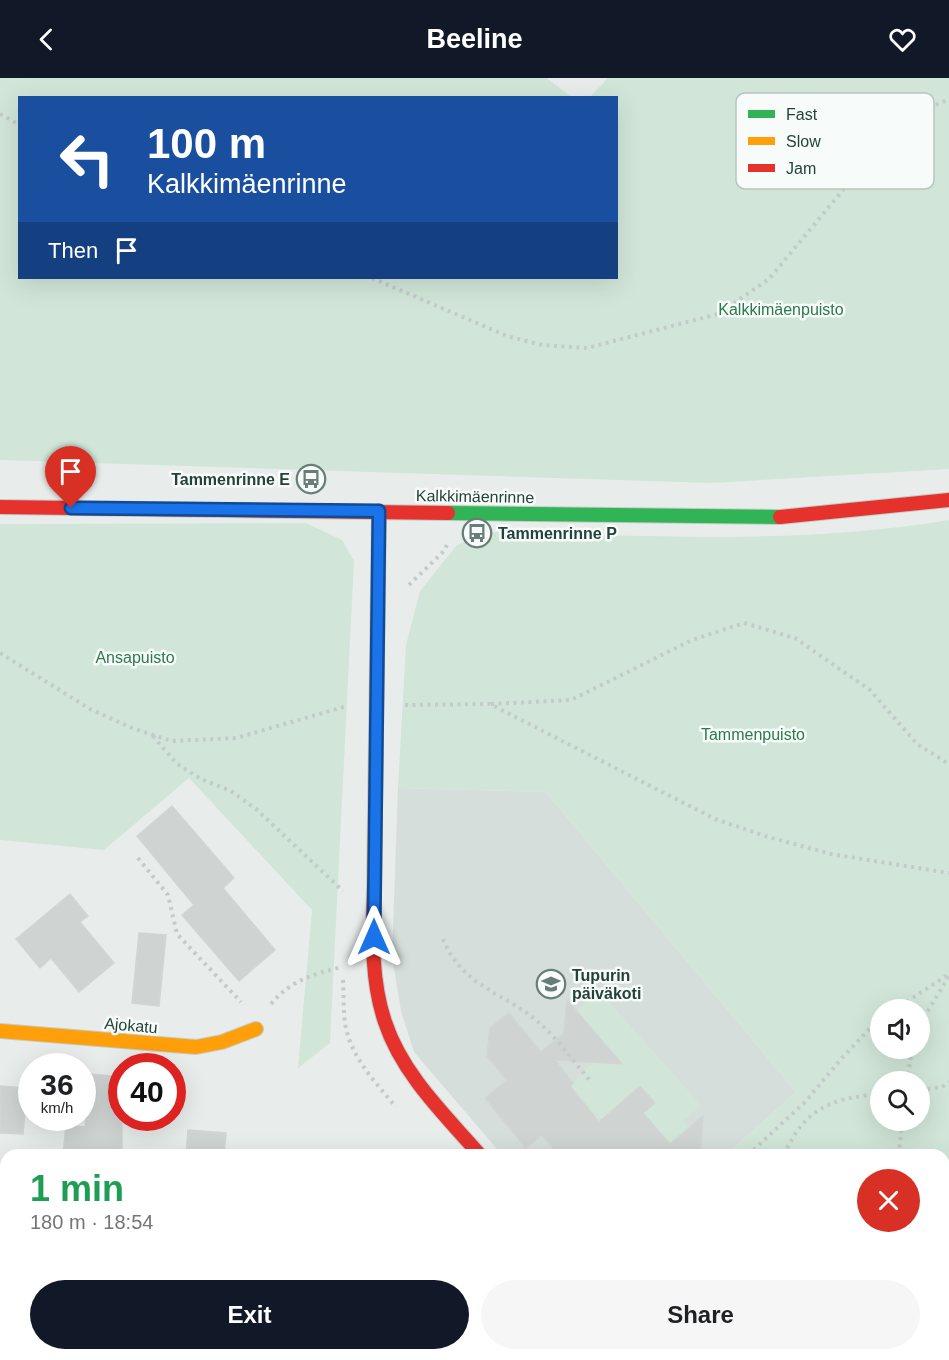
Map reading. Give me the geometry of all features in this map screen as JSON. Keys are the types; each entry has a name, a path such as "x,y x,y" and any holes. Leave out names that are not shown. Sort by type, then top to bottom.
{"street":[{"name":"Kalkkimäenrinne","path":"0,507 777,517 949,500"},
{"path":"379,511 373,956 378,995 387,1027 411,1072 475,1149"},
{"name":"Ajokatu","path":"0,1031 196,1047 222,1042 256,1029"}],"path":[{"path":"934,105 949,99"},
{"path":"0,114 18,123"},
{"path":"374,279 507,336 542,345 587,348 718,314 769,279 844,189"},
{"path":"407,596 408,585 444,551 453,535 459,512"},
{"path":"0,653 90,709 171,741 236,738 345,706 490,704 571,700 692,640 744,623 795,638 870,690 917,744 949,764"},
{"path":"407,694 407,705"},
{"path":"490,704 715,819 765,836 831,854 949,873"},
{"path":"152,735 176,763 201,779 231,791 256,809 343,891"},
{"path":"138,858 168,895 177,934 241,1001 256,1029 282,991 312,974 343,967"},
{"path":"443,939 452,958 468,976 487,991 534,1018 592,1083"},
{"path":"911,999 949,975"},
{"path":"930,1007 949,975"},
{"path":"754,1149 805,1102 870,1029"},
{"path":"930,1089 942,1087 949,1082"},
{"path":"786,1149 794,1131 808,1117 826,1106 860,1095 870,1094"},
{"path":"900,1149 901,1131"}],"shaded area":[{"name":"Tupurin päiväkoti","path":"398,788 546,792 796,1092 733,1149 497,1149 414,1052 401,1011 392,956"}],"green space":[{"name":"Kalkkimäenpuisto","path":"0,78 547,78 570,96 18,96 18,279 618,279 618,96 591,96 608,78 949,78 949,469 712,483 0,460"},
{"name":"Tammenpuisto","path":"949,520 949,1149 733,1149 796,1092 546,792 398,788 406,645 420,591 456,546 481,532 715,537 774,536 891,528"},
{"name":"Ansapuisto","path":"306,523 342,540 354,561 330,1043 298,1068 312,910 189,778 104,850 0,840 0,524"},
{"path":"599,991 701,1105 683,1121 688,1128 670,1144 645,1149 611,1149 570,1086 594,1062 607,1063 615,1056 576,1011","holes":["640,1087 654,1103 637,1119"]}],"building":[{"path":"172,806 234,878 223,888 275,950 239,981 182,915 194,905 137,836"},
{"path":"70,894 88,916 80,922 114,963 79,992 51,958 40,968 16,939"},
{"path":"139,933 166,935 159,1006 132,1003"},
{"path":"567,1000 622,1064 555,1060 573,1083 570,1086 599,1122 640,1086 655,1103 643,1113 670,1144 703,1116 700,1149 553,1149 542,1135 526,1148 485,1098 507,1080 487,1056 490,1028 509,1013 541,1052 564,1033"},
{"path":"96,1075 108,1076 108,1131 122,1131 122,1149 64,1149 65,1131 96,1131"},
{"path":"0,1086 18,1087 18,1131 23,1131 23,1134 0,1133"},
{"path":"188,1130 226,1133 225,1149 186,1149"}],"traffic: fast":[{"path":"448,513 780,517"}],"traffic: slow":[{"path":"374,886 379,511"},
{"path":"0,1031 196,1047 222,1042 256,1029"}],"traffic: jam":[{"path":"780,517 949,500"},
{"path":"0,507 448,513"},
{"path":"374,886 375,971 385,1022 402,1059 413,1076 475,1149"}],"place":[{"name":"Tammenrinne E","path":"311,479"},
{"name":"Tammenrinne P","path":"477,533"},
{"name":"Tupurin päiväkoti","path":"551,984"}],"route":[{"path":"71,508 379,511 374,937"}]}
